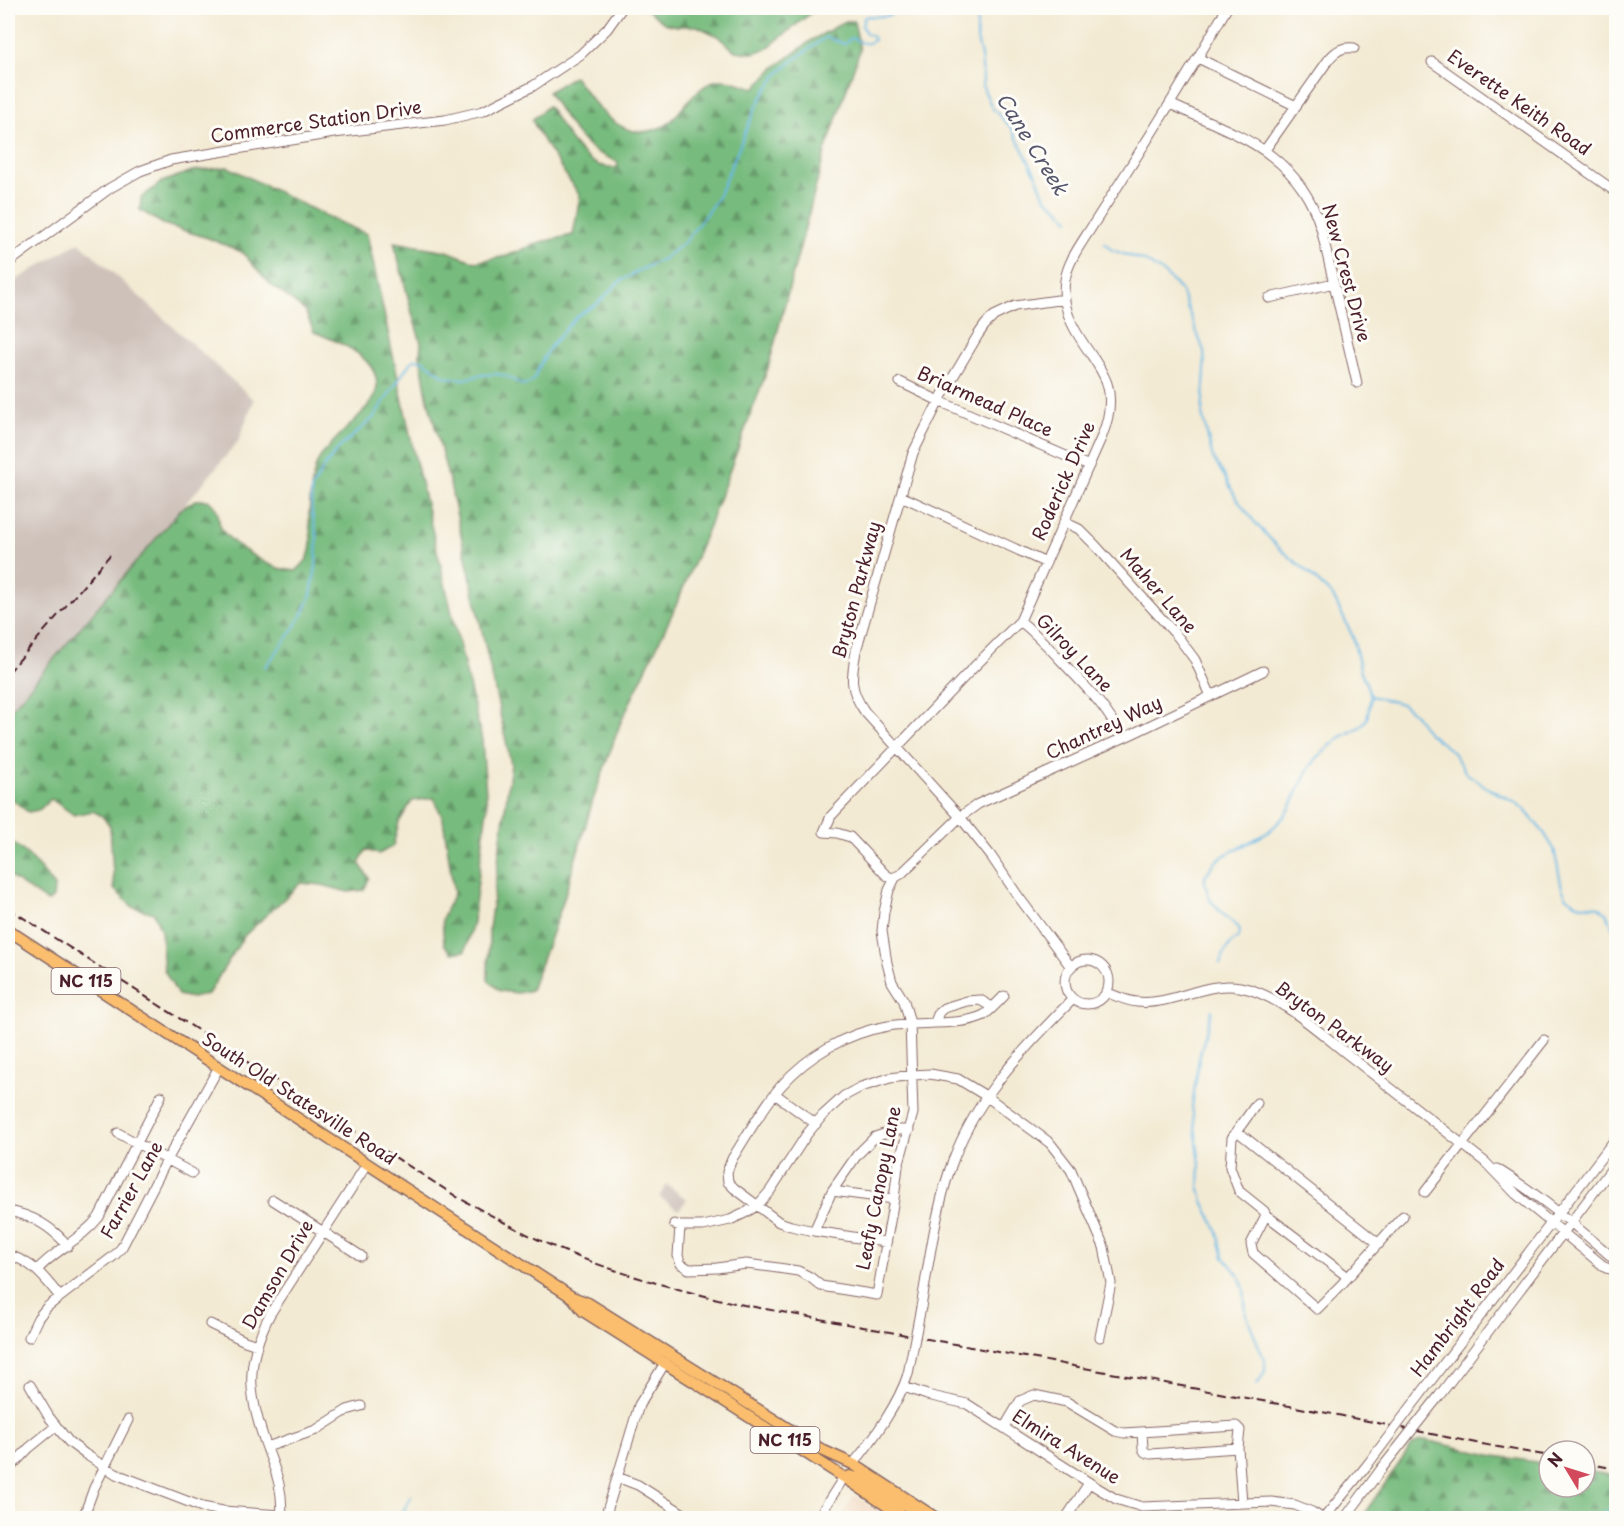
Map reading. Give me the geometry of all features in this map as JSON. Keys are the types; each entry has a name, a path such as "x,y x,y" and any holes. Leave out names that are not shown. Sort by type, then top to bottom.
{"main road":[{"name":"South Old Statesville Road","path":"8,930 572,1297 588,1303 824,1451 854,1464 936,1518"},
{"name":"South Old Statesville Road","path":"572,1297 584,1311 844,1477 904,1518"},
{"path":"758,1423 790,1436 842,1468 854,1464"},
{"path":"844,1477 858,1478 902,1505 919,1507"}],"street":[{"name":"Commerce Station Drive","path":"8,263 110,189 140,171 171,160 334,133 445,120 483,111 533,86 580,55 607,29 622,8"},
{"name":"Roderick Drive","path":"895,878 885,874 850,837 824,832 831,816 1020,621 1089,466 1108,420 1110,407 1108,387 1098,365 1068,317 1065,280 1076,251 1170,104 1227,8"},
{"path":"1265,150 1334,53 1346,47 1354,48"},
{"path":"1198,58 1296,106"},
{"name":"Everette Keith Road","path":"1432,62 1617,192"},
{"name":"New Crest Drive","path":"1170,104 1265,150 1290,171 1309,198 1321,228 1357,383"},
{"path":"1269,298 1334,283"},
{"name":"Bryton Parkway","path":"1065,299 1015,306 994,316 978,335 939,401 918,442 856,651 852,672 856,699 875,724 960,817 1071,967"},
{"name":"Briarmead Place","path":"900,382 1089,466"},
{"path":"901,496 1046,563"},
{"name":"Maher Lane","path":"1064,522 1079,530 1096,546 1178,637 1195,660 1211,696"},
{"name":"Gilroy Lane","path":"1020,621 1037,634 1102,705 1122,738"},
{"name":"Chantrey Way","path":"895,878 960,817 978,804 1263,671"},
{"name":"Leafy Canopy Lane","path":"758,1204 730,1220 703,1226 677,1225 678,1256 681,1264 689,1269 746,1264 798,1271 821,1286 877,1295 898,1166 913,1113 910,1023 904,1001 892,982 882,931 889,890 895,878"},
{"path":"1083,960 1096,962 1107,972 1109,978 1107,992 1096,1002 1082,1004 1073,999 1067,991 1065,979 1071,967 1083,960"},
{"name":"Bryton Parkway","path":"1107,992 1122,999 1137,1002 1174,999 1200,990 1222,987 1240,987 1264,995 1281,1004 1305,1022 1485,1162 1523,1185 1617,1262"},
{"path":"885,1242 814,1231 779,1222 728,1182 727,1172 732,1158 781,1086 805,1062 820,1052 853,1036 885,1026 961,1021 983,1015 1004,996"},
{"path":"854,1464 904,1387 938,1215 949,1171 965,1132 986,1096 1002,1075 1033,1039 1073,999"},
{"path":"935,1022 939,1012 944,1008 968,1001 980,1000 992,1007"},
{"path":"1425,1192 1544,1040"},
{"name":"Farrier Lane","path":"29,1337 38,1318 47,1307 115,1255 122,1247 219,1067"},
{"path":"758,1204 770,1191 807,1134 844,1096 861,1087 890,1078 930,1074 958,1079 986,1096 1050,1143 1071,1170 1104,1247 1111,1283 1100,1337"},
{"path":"775,1094 816,1124"},
{"path":"37,1270 88,1230 99,1217 161,1096"},
{"path":"1257,1103 1232,1138 1230,1167 1239,1191 1266,1215 1348,1277"},
{"path":"814,1231 832,1191 857,1155 875,1137 896,1130 909,1130"},
{"path":"1237,1131 1379,1244"},
{"path":"118,1133 192,1173"},
{"name":"Hambright Road","path":"1323,1518 1368,1464 1617,1138"},
{"name":"Bryton Parkway","path":"1485,1162 1516,1194 1563,1233 1606,1268 1617,1270"},
{"name":"Hambright Road","path":"1345,1518 1617,1163"},
{"name":"Damson Drive","path":"281,1517 280,1485 257,1421 252,1397 252,1363 262,1330 270,1314 367,1164"},
{"path":"832,1191 894,1199"},
{"path":"273,1200 362,1256"},
{"path":"8,1211 26,1215 42,1223 68,1246"},
{"path":"1266,1215 1251,1244 1253,1253 1317,1309 1403,1216"},
{"path":"8,1255 26,1262 37,1270 60,1297"},
{"path":"210,1324 257,1345"},
{"path":"605,1518 639,1405 665,1363"},
{"path":"30,1385 56,1427 69,1442 116,1474 202,1507 281,1517"},
{"name":"Elmira Avenue","path":"904,1387 967,1404 1116,1499 1142,1507 1271,1502 1295,1505 1323,1518"},
{"path":"1005,1428 1020,1401 1034,1395 1067,1402 1115,1431 1142,1432 1236,1426 1240,1430 1238,1448 1242,1503"},
{"path":"267,1447 316,1430 347,1410 360,1406"},
{"path":"83,1518 94,1488 128,1420"},
{"path":"8,1470 29,1448 56,1427"},
{"path":"1142,1432 1143,1449 1150,1454 1238,1448"},
{"path":"617,1477 638,1485 690,1518"},
{"path":"818,1518 844,1477"},
{"path":"1066,1518 1089,1483"},
{"path":"1154,1507 1155,1518"}],"shaded area":[{"path":"79,242 254,400 238,442 8,713 8,285"},
{"path":"667,1185 687,1199 679,1210 659,1197"},
{"path":"855,1496 889,1518 840,1518"}],"green space":[{"path":"645,8 817,8 766,49 752,53 735,51 718,36 697,26 677,26 664,23"},
{"path":"846,21 854,21 860,50 825,152 768,368 709,526 674,610 620,724 593,800 562,905 531,990 518,993 500,991 488,980 489,929 511,764 450,484 427,396 420,355 421,343 394,242 447,251 475,262 507,256 541,242 573,235 580,196 532,120 548,106 570,139 590,160 600,166 617,168 618,162 585,144 548,92 574,76 598,107 618,124 629,130 641,132 653,130 668,124 695,94 714,81 729,81 755,88 774,68 812,40"},
{"path":"228,167 367,234 414,453 482,740 487,807 473,922 465,951 452,953 444,944 442,919 454,893 443,819 434,798 412,801 399,822 393,846 379,854 366,850 359,863 369,878 364,890 348,892 322,885 301,883 244,936 208,994 192,998 178,995 164,970 161,931 154,913 133,907 114,889 110,826 102,816 93,811 74,815 51,799 39,810 28,812 8,796 8,713 180,510 195,500 208,500 213,504 221,528 239,546 275,567 296,571 306,561 310,552 310,495 318,461 331,444 361,414 375,395 377,386 375,375 363,358 344,345 314,332 305,311 269,283 242,252 208,238 163,224 140,210 141,198 162,182 192,171"},
{"path":"8,839 28,855 54,885 53,898 48,902 8,875"},
{"path":"1425,1440 1495,1456 1537,1462 1537,1499 1597,1499 1597,1473 1616,1476 1616,1518 1361,1518 1412,1445"}],"waterway":[{"path":"265,667 291,633 311,595 316,566 317,537 312,514 311,490 325,465 339,448 373,418 410,363 415,359 424,361 445,377 464,379 496,374 506,376 522,385 530,383 549,348 577,316 597,304 619,282 663,259 686,241 718,197 756,107 778,74 826,37 844,44 853,38 864,43 871,42 874,40 873,37 866,33 862,26 864,18 889,15 897,8"},
{"name":"Cane Creek","path":"984,8 977,19 982,85 992,108 1011,127 1037,177 1045,198 1069,220"},
{"name":"Cane Creek","path":"1105,243 1112,250 1145,261 1165,274 1181,291 1204,351 1202,414 1213,458 1236,498 1257,525 1333,596 1353,637 1360,669 1371,696 1367,719 1360,727 1339,738 1316,759 1282,819 1267,833 1215,862 1205,876 1210,900 1239,928 1240,933 1227,949 1220,964"},
{"name":"Cane Creek","path":"1371,696 1402,704 1413,712 1427,732 1452,751 1466,773 1524,809 1554,849 1562,888 1566,896 1577,904 1599,907 1606,913 1616,934"},
{"path":"1212,1010 1199,1059 1192,1106 1200,1164 1199,1185 1203,1201 1217,1230 1224,1257 1240,1277 1244,1290 1246,1314 1265,1362 1265,1371 1257,1385"},
{"path":"400,1518 411,1496"},
{"path":"1589,1518 1598,1516 1616,1506"}],"railway":[{"path":"8,673 110,555"},
{"path":"8,908 457,1197 546,1243 581,1258 673,1288 744,1305 1537,1454"},
{"path":"1597,1465 1616,1469"}]}
